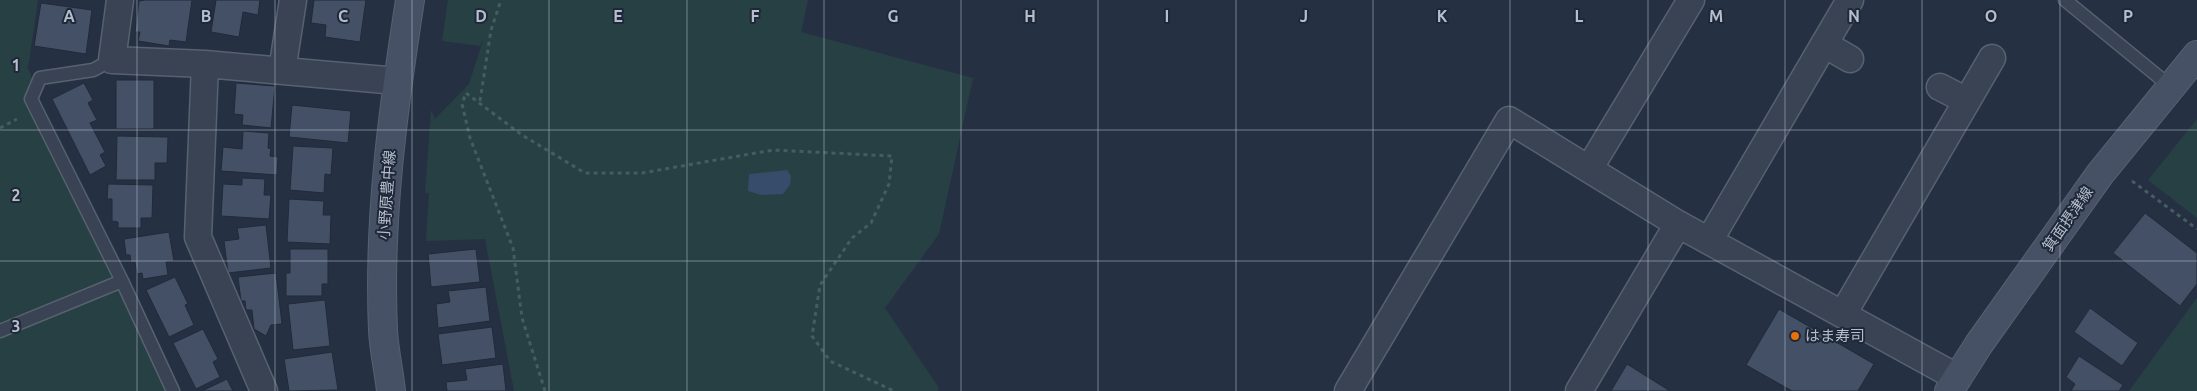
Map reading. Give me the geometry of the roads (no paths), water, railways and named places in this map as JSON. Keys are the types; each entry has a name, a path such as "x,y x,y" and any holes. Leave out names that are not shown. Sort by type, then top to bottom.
{"main road":[{"name":"小野原豊中線","path":"391,391 383,332 382,218 397,80 410,0"},
{"name":"箕面摂津線","path":"1953,384 2100,174 2197,55"}],"street":[{"path":"120,0 112,60 205,64 397,80"},
{"path":"282,71 293,0"},
{"path":"1589,169 1691,0"},
{"path":"1709,241 1850,0"},
{"path":"1824,44 1850,59"},
{"path":"1843,314 1992,58"},
{"path":"205,64 198,237 264,391"},
{"path":"1940,87 1966,101"},
{"path":"1348,391 1509,120 1678,224 1843,314 1953,384"},
{"path":"1579,391 1678,224"}],"lane":[{"path":"2065,0 2171,87"},
{"path":"112,60 93,70 40,78 30,99 122,281 173,391"},
{"path":"0,331 122,281"}],"water":[{"path":"787,170 791,176 790,185 783,194 761,195 748,191 749,174"}],"place":[{"name":"はま寿司","path":"1795,336"}]}
